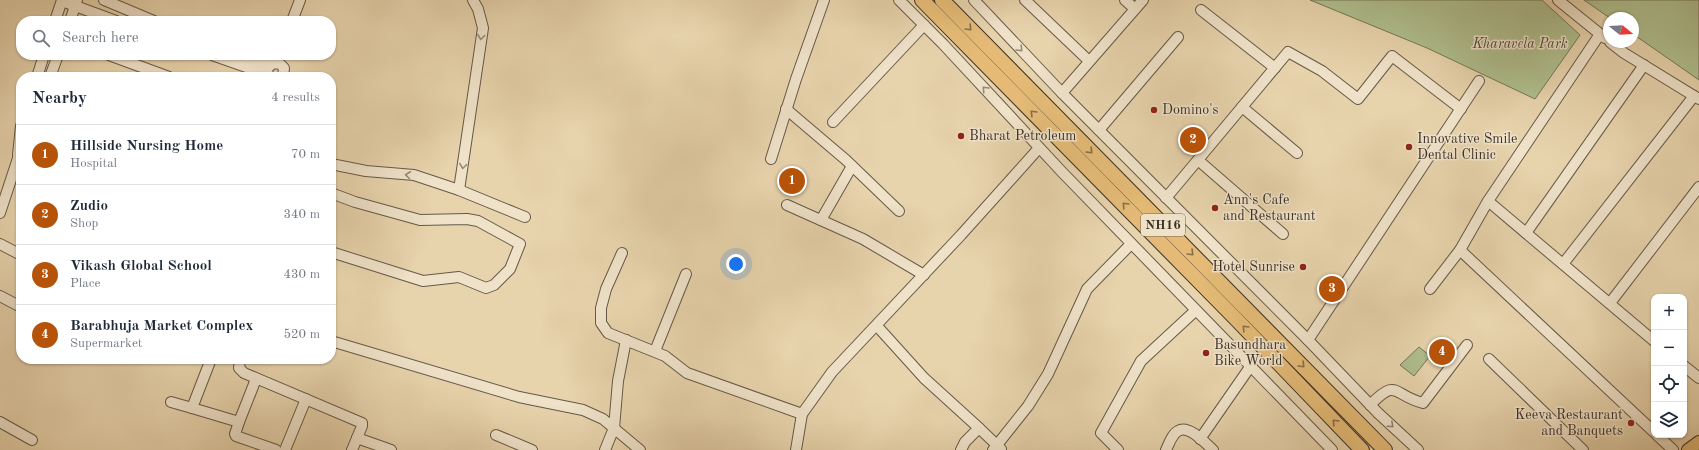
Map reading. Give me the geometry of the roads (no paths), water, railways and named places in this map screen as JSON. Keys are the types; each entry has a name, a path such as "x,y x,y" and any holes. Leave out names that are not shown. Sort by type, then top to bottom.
{"highway":[{"name":"NH16","path":"922,0 1231,314 1362,450"},
{"name":"NH16","path":"942,0 1385,450"}],"main road":[{"path":"1688,450 1699,442"}],"street":[{"path":"104,0 142,16"},
{"path":"294,16 300,0"},
{"path":"459,190 483,28 478,9 473,0"},
{"path":"771,159 786,109 824,0"},
{"path":"899,0 1131,244 1332,450"},
{"path":"974,0 1062,93 1308,340 1370,405 1418,450"},
{"path":"1025,0 1089,61"},
{"path":"1125,0 1135,9"},
{"path":"1062,93 1143,0"},
{"path":"1558,0 1603,36"},
{"path":"57,16 62,1 76,3 105,16"},
{"path":"72,16 76,3"},
{"path":"1201,10 1275,68"},
{"path":"833,122 924,25"},
{"path":"1430,289 1460,250 1488,201 1600,34"},
{"path":"1099,130 1178,37"},
{"path":"1563,264 1697,98 1620,48"},
{"path":"1166,198 1288,52 1322,71 1358,99 1392,56 1461,109"},
{"path":"39,72 42,60"},
{"path":"52,72 56,60"},
{"path":"123,60 155,72"},
{"path":"239,60 284,68 284,72"},
{"path":"254,60 272,67"},
{"path":"1526,233 1644,65"},
{"path":"1308,340 1479,81"},
{"path":"1242,107 1297,153"},
{"path":"786,109 852,166 899,211"},
{"path":"796,450 802,414 832,372 877,326 1039,148"},
{"path":"1198,160 1283,234"},
{"path":"0,213 16,162"},
{"path":"336,165 366,171 414,175 459,190 525,217"},
{"path":"821,220 852,166"},
{"path":"1610,304 1699,187"},
{"path":"336,195 355,202 420,220 467,219 478,221 520,244 510,269 494,285 486,288 459,277 422,281 336,254"},
{"path":"1488,201 1651,338"},
{"path":"787,205 863,239 924,275"},
{"path":"0,244 16,252"},
{"path":"877,326 924,378 979,428 998,448 1028,406 1048,374 1087,289 1131,244"},
{"path":"1460,250 1651,429"},
{"path":"622,253 606,290 601,308 602,323 608,333 665,356 687,373 802,414"},
{"path":"655,351 686,274"},
{"path":"0,296 16,304"},
{"path":"1118,450 1101,433 1141,361 1195,310"},
{"path":"605,450 614,428 618,381 626,340"},
{"path":"336,342 537,402 583,410 603,419 640,450"},
{"path":"1370,405 1383,392 1390,389 1399,392 1412,400 1423,403 1467,345"},
{"path":"1489,359 1583,450"},
{"path":"192,408 209,364"},
{"path":"239,364 240,371 256,379 362,423 352,450"},
{"path":"1200,439 1250,367"},
{"path":"1687,368 1699,378"},
{"path":"256,379 235,436 276,450"},
{"path":"285,450 306,399"},
{"path":"171,402 239,422"},
{"path":"0,422 32,440"},
{"path":"961,450 965,442 979,428"},
{"path":"1166,450 1174,434 1178,430 1189,431 1213,450"},
{"path":"496,435 532,450"},
{"path":"357,438 391,450"},
{"path":"1660,438 1673,450"}],"place":[{"name":"Domino's","path":"1154,110"},
{"name":"Bharat Petroleum","path":"961,136"},
{"name":"Zudio","path":"1193,140"},
{"name":"Innovative Smile Dental Clinic","path":"1409,147"},
{"name":"Hillside Nursing Home","path":"792,181"},
{"name":"Ann's Cafe and Restaurant","path":"1215,208"},
{"name":"Hotel Sunrise","path":"1303,267"},
{"name":"Vikash Global School","path":"1332,289"},
{"name":"Barabhuja Market Complex","path":"1442,352"},
{"name":"Basundhara Bike World","path":"1206,353"},
{"name":"Keeva Restaurant and Banquets","path":"1631,423"}],"park label":[{"name":"Kharavela Park","path":"1520,44"}]}
